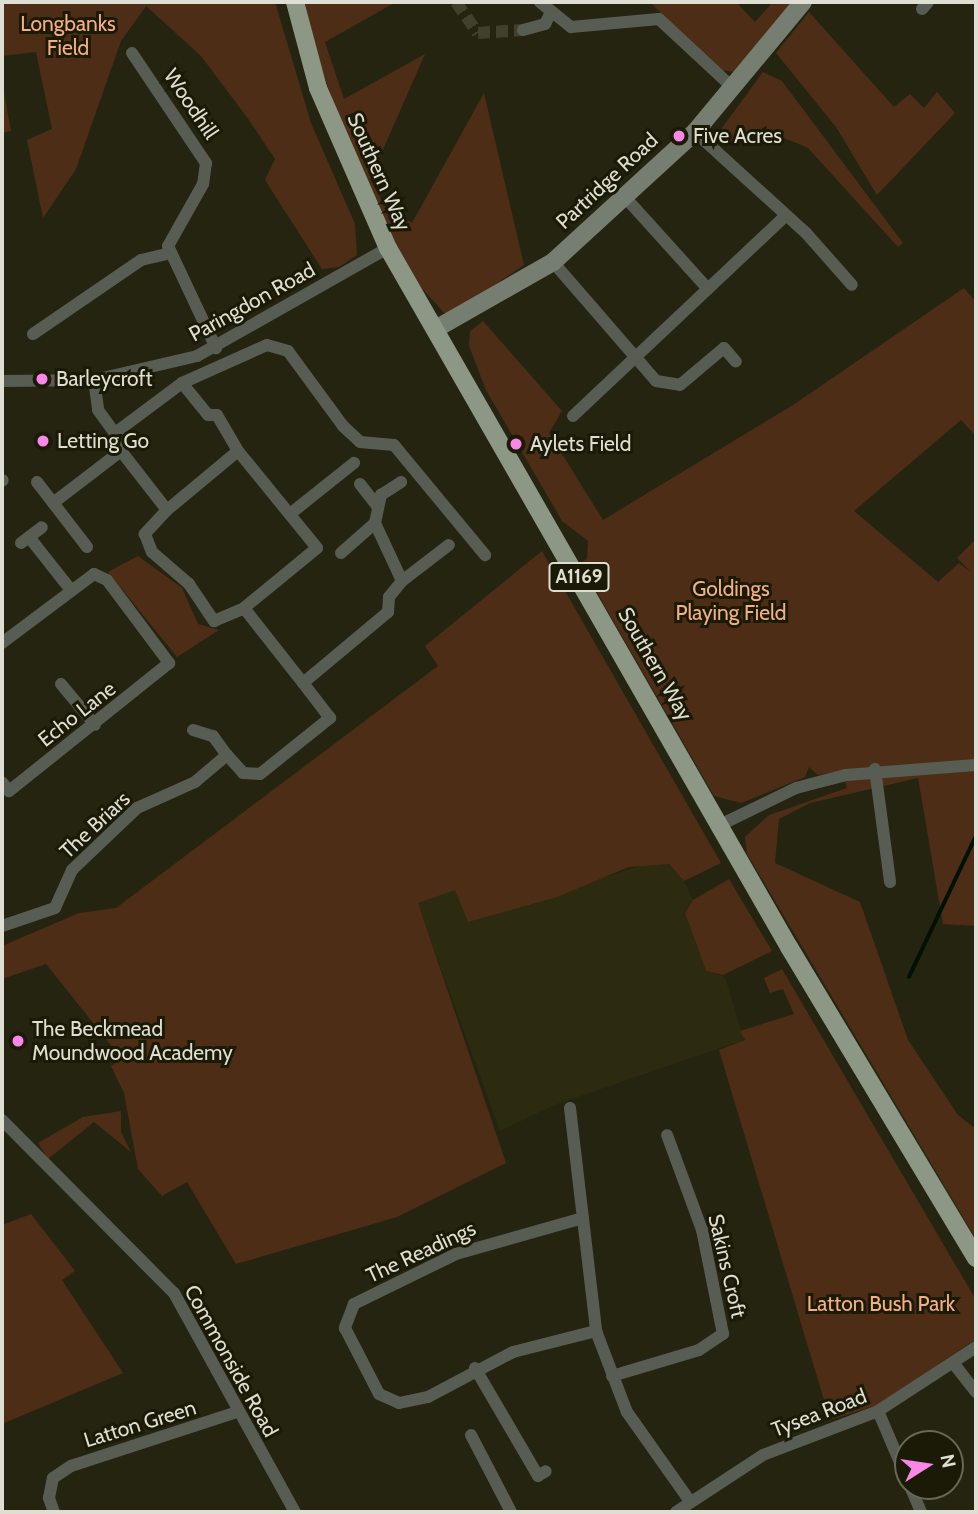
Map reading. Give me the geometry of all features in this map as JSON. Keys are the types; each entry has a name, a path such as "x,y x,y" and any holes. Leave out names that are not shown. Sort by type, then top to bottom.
{"main road":[{"name":"Southern Way","path":"295,2 318,88 388,248 439,327 722,824 976,1258"}],"street":[{"path":"540,2 550,14 586,28 659,19 730,85"},
{"name":"Partridge Road","path":"439,327 553,262 695,132 730,85 803,2"},
{"path":"523,30 545,24 550,14"},
{"name":"Woodhill","path":"132,53 206,163 202,184 170,233 168,254"},
{"path":"695,132 783,218 806,233 852,285"},
{"path":"624,196 708,289"},
{"path":"573,416 783,218"},
{"name":"Paringdon Road","path":"2,381 94,380 216,348 388,248"},
{"path":"33,334 141,260 168,254 216,348"},
{"path":"553,262 656,381 680,385 724,348 736,362"},
{"path":"116,433 183,383 267,345 288,351 343,426 360,442 394,445 485,555"},
{"path":"94,380 98,410 116,433 121,451 167,510"},
{"path":"183,383 232,432 238,451 317,548 244,608 224,622 214,621 189,584 152,552 145,534 167,510 238,451"},
{"path":"53,502 121,451"},
{"path":"290,514 354,463"},
{"path":"37,482 87,547"},
{"path":"401,482 377,506 375,523 402,581"},
{"path":"360,484 377,506"},
{"path":"341,553 375,523"},
{"path":"2,643 70,589 25,540 42,527"},
{"path":"303,683 388,612 389,597 402,581 449,545"},
{"name":"Echo Lane","path":"5,786 95,725 168,669 164,650 107,580 88,575 70,589"},
{"path":"193,730 213,736 243,774 260,774 330,718 244,608"},
{"path":"61,684 95,725"},
{"name":"The Briars","path":"2,926 55,908 72,870 137,808 195,782 227,755"},
{"path":"722,824 796,788 875,769 976,765"},
{"path":"875,769 890,882"},
{"path":"570,1108 596,1331 612,1376 646,1444 689,1500"},
{"name":"Commonside Road","path":"2,1120 174,1293 234,1413 295,1512"},
{"name":"Sakins Croft","path":"612,1376 699,1350 723,1334 702,1230 667,1135"},
{"name":"The Readings","path":"583,1218 456,1254 354,1304 345,1328 379,1394 399,1403 428,1397 475,1368 596,1331"},
{"name":"Tysea Road","path":"676,1512 689,1500 763,1455 878,1412 976,1348"},
{"path":"954,1364 976,1392"},
{"path":"475,1368 538,1476 546,1471"},
{"path":"878,1412 894,1449"},
{"name":"Latton Green","path":"54,1512 48,1498 52,1478 71,1466 234,1413"},
{"path":"471,1435 511,1512"}],"shaded area":[{"path":"654,861 669,864 684,881 693,900 685,913 706,971 725,977 744,1040 554,1105 500,1131 417,903 455,889 468,922"}],"green space":[{"name":"Longbanks Field","path":"2,2 275,2 311,123 355,224 357,255 339,267 322,269 265,180 275,159 249,120 201,56 146,6 121,41 76,169 43,218 27,140 52,129 36,52 2,56"},
{"path":"300,2 396,2 325,42 344,99 425,54 370,179 385,206 412,223 484,93 524,265 448,317 397,261 341,127"},
{"path":"650,2 736,2 755,22 773,2 793,2 733,72 717,69"},
{"path":"809,12 894,107 910,94 924,108 937,92 955,113 877,195 836,127 776,53"},
{"path":"763,72 782,81 903,243 898,247 808,148 770,132 727,144 719,132"},
{"path":"2,82 11,131 2,133"},
{"name":"Goldings Playing Field","path":"964,288 976,302 976,436 961,420 854,511 938,582 959,563 972,573 957,558 976,539 976,926 943,924 918,778 810,803 779,819 775,863 860,902 908,1040 958,1115 976,1129 976,1239 747,854 745,837 769,815 847,788 842,771 818,775 809,767 805,777 741,803 714,796 580,563 587,559 588,541 562,521 486,390 469,346 470,331 483,321 562,411 549,433 603,520 793,405"},
{"path":"542,551 721,863 684,881 669,864 629,867 557,897 468,922 455,890 418,903 506,1163 397,1217 236,1264 187,1182 162,1196 138,1169 124,1093 111,1066 122,1059 46,964 2,979 2,946 79,913 116,908 438,666 425,646"},
{"path":"138,556 182,588 198,624 219,630 177,657 108,572"},
{"path":"729,879 772,951 723,975 706,971 685,913 693,900"},
{"name":"Latton Bush Park","path":"782,969 976,1300 976,1339 878,1405 830,1420 719,1050 745,1040 740,1031 794,1014 783,989 770,993 764,978"},
{"path":"121,1111 121,1132 131,1152 94,1122 48,1159 38,1143 83,1117"},
{"path":"31,1214 75,1271 62,1280 123,1373 2,1424 2,1225"}],"waterway":[{"path":"909,977 976,836"}],"tunnel":[{"path":"456,2 478,33 523,30"}],"place":[{"name":"Five Acres","path":"679,136"},
{"name":"Barleycroft","path":"42,379"},
{"name":"Letting Go","path":"43,441"},
{"name":"Aylets Field","path":"516,444"},
{"name":"The Beckmead Moundwood Academy","path":"18,1041"}]}
